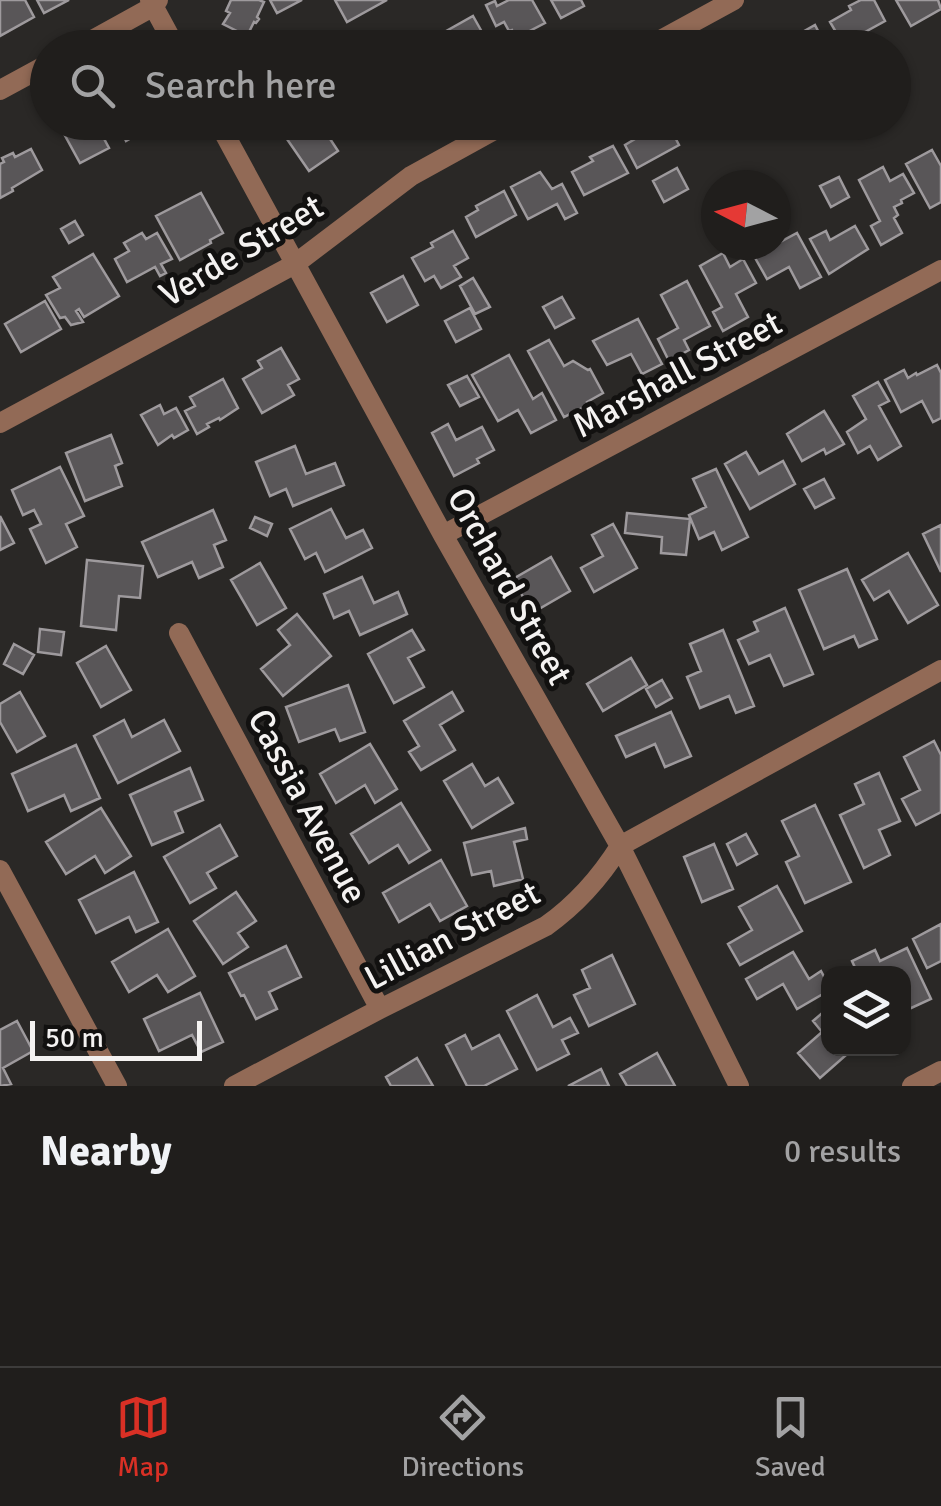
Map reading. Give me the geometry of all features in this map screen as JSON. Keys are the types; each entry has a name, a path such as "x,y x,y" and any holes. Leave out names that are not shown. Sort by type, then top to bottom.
{"street":[{"path":"679,30 734,0"},
{"path":"108,30 154,2 167,30"},
{"path":"0,90 30,74"},
{"name":"Orchard Street","path":"228,140 443,535 620,846 740,1086"},
{"name":"Verde Street","path":"0,423 295,264 411,176 476,140"},
{"name":"Marshall Street","path":"443,535 941,270"},
{"name":"Cassia Avenue","path":"179,634 380,1009"},
{"name":"Lillian Street","path":"234,1086 546,926 568,911 620,846 941,670"},
{"path":"0,870 117,1086"},
{"path":"912,1086 941,1071"}],"building":[{"path":"0,0 25,0 34,17 0,36"},
{"path":"37,0 69,0 44,13"},
{"path":"231,0 264,2 259,19 250,30 235,30 223,24 230,13 226,11"},
{"path":"270,0 302,0 277,13"},
{"path":"335,0 387,0 347,22"},
{"path":"509,0 532,0 545,23 531,30 508,30 504,22 496,26 486,5 495,1 497,6"},
{"path":"551,0 581,0 584,6 561,18"},
{"path":"861,0 874,0 885,21 869,30 835,30 830,22 851,10 849,6"},
{"path":"896,0 938,0 941,9 911,26"},
{"path":"473,16 481,30 448,30"},
{"path":"67,140 105,140 109,148 80,163"},
{"path":"288,140 331,140 338,151 309,171"},
{"path":"633,140 676,140 679,145 637,168 625,145"},
{"path":"613,146 628,173 584,195 572,172 593,161 590,157"},
{"path":"31,149 42,170 0,198 2,158"},
{"path":"932,150 941,166 941,202 930,208 906,164"},
{"path":"883,167 890,181 903,174 914,193 894,207 898,215 894,218 902,233 881,245 871,226 880,221 859,180"},
{"path":"677,168 688,189 664,202 653,181"},
{"path":"540,172 552,189 562,184 577,213 565,219 557,204 528,219 511,187"},
{"path":"839,177 849,197 831,207 820,186"},
{"path":"504,191 516,215 476,237 466,217 478,210 476,206"},
{"path":"201,193 223,233 180,260 156,216"},
{"path":"75,221 83,235 69,243 61,229"},
{"path":"855,226 868,249 829,274 810,239 826,231 830,240"},
{"path":"453,231 468,258 454,266 461,277 441,288 434,276 425,281 412,258"},
{"path":"142,233 146,239 157,233 172,259 161,264 166,273 160,276 155,267 127,282 115,259 129,251 124,243"},
{"path":"797,233 821,277 800,288 789,267 767,279 756,260 791,260 791,236"},
{"path":"93,254 119,296 84,317 79,309 76,311 83,322 71,325 65,317 60,318 46,295 60,288 53,277"},
{"path":"711,260 726,260 730,267 744,260 756,283 736,294 748,317 723,331 713,312 722,307 700,266"},
{"path":"403,276 418,305 387,322 371,293"},
{"path":"473,278 490,307 475,314 460,286"},
{"path":"687,281 710,326 684,340 689,350 669,361 658,339 678,328 661,295"},
{"path":"562,297 574,318 555,328 543,307"},
{"path":"45,301 61,329 21,352 5,324"},
{"path":"470,308 481,329 456,342 445,321"},
{"path":"638,319 662,364 642,374 631,354 607,365 593,341"},
{"path":"549,340 564,366 573,361 590,369 603,393 564,417 528,351"},
{"path":"281,348 299,379 288,385 294,395 262,413 243,379 262,368 258,361"},
{"path":"509,355 533,399 542,393 556,420 531,433 518,410 498,421 472,375"},
{"path":"937,365 941,373 941,418 933,422 922,401 901,412 885,380 904,370 908,378"},
{"path":"467,376 479,397 460,406 448,385"},
{"path":"223,379 238,408 207,424 209,427 197,434 185,411 195,406 190,397"},
{"path":"878,382 889,401 879,406 901,446 878,460 870,446 858,453 847,432 866,419 853,396"},
{"path":"160,405 164,414 176,408 188,430 158,445 141,415"},
{"path":"824,411 844,444 802,461 787,434"},
{"path":"448,424 456,440 482,427 494,450 454,476 432,433"},
{"path":"111,435 122,463 115,466 122,486 85,501 66,453"},
{"path":"295,446 306,474 335,463 344,485 293,506 286,489 270,496 256,462"},
{"path":"746,452 759,474 783,461 795,484 750,509 725,464"},
{"path":"60,467 84,516 66,524 77,547 46,563 30,529 41,524 34,510 23,515 12,490"},
{"path":"716,469 748,537 722,550 714,532 699,539 689,515 706,507 693,479"},
{"path":"824,479 834,498 815,508 804,489"},
{"path":"331,509 346,538 363,530 372,548 325,572 316,553 305,559 290,529"},
{"path":"213,510 226,540 214,545 223,567 199,578 192,562 158,577 142,542"},
{"path":"627,513 690,519 686,555 661,553 662,537 625,533"},
{"path":"0,516 14,543 0,550"},
{"path":"255,517 272,524 267,536 250,528"},
{"path":"613,524 637,568 594,592 581,568 603,556 592,535"},
{"path":"941,525 941,572 923,534"},
{"path":"908,553 938,605 908,623 889,591 874,600 862,580"},
{"path":"551,557 570,591 532,613 513,579"},
{"path":"87,560 143,566 140,598 119,596 116,630 81,626"},
{"path":"260,563 286,608 257,625 231,580"},
{"path":"847,569 877,639 859,647 854,636 824,649 799,590"},
{"path":"362,577 374,603 398,592 407,614 360,635 349,611 334,618 324,594"},
{"path":"785,608 813,674 784,686 770,655 749,664 738,640 758,631 754,622"},
{"path":"297,614 331,656 283,696 261,669 290,645 278,630"},
{"path":"40,629 64,632 61,655 38,652"},
{"path":"412,630 424,650 408,658 424,687 394,703 368,654"},
{"path":"723,630 754,706 736,713 729,696 700,708 687,677 701,671 690,644"},
{"path":"14,644 34,655 23,674 4,664"},
{"path":"106,646 131,690 101,707 77,663"},
{"path":"631,658 647,685 603,711 587,684"},
{"path":"662,680 672,698 656,707 646,689"},
{"path":"348,685 365,732 340,741 335,729 299,742 286,707"},
{"path":"20,692 45,736 17,752 0,722 0,704"},
{"path":"452,692 463,711 440,725 455,750 421,770 409,752 419,746 404,721"},
{"path":"671,712 691,756 665,767 655,744 626,757 616,736"},
{"path":"124,720 132,737 164,720 180,751 118,783 94,736"},
{"path":"934,741 941,755 941,812 916,825 902,799 920,790 904,757"},
{"path":"370,744 397,789 375,803 365,785 336,803 320,774"},
{"path":"76,745 100,798 71,811 64,795 28,811 12,774"},
{"path":"472,764 485,786 498,778 513,803 472,828 444,781"},
{"path":"190,768 203,800 175,812 183,832 152,845 130,795"},
{"path":"879,773 900,821 879,830 890,855 864,868 840,815 864,804 855,784"},
{"path":"401,803 430,850 409,863 398,845 369,863 351,834"},
{"path":"815,805 851,882 805,903 786,862 799,856 782,821"},
{"path":"101,808 131,856 105,873 95,856 66,874 46,842"},
{"path":"220,825 237,856 207,873 216,888 190,903 164,857"},
{"path":"525,828 527,839 514,842 523,879 494,886 491,871 472,875 464,843"},
{"path":"746,834 757,854 737,865 727,844"},
{"path":"714,844 733,889 702,902 684,857"},
{"path":"441,860 467,906 440,921 430,904 399,922 383,893"},
{"path":"134,872 158,922 136,932 129,917 96,933 79,900"},
{"path":"777,886 802,931 740,965 728,944 752,930 739,907"},
{"path":"236,892 256,921 238,933 248,947 223,964 194,921"},
{"path":"941,924 941,961 927,968 913,939"},
{"path":"168,929 195,976 168,992 157,975 129,992 112,962"},
{"path":"286,946 301,977 269,992 277,1009 256,1019 229,973"},
{"path":"907,948 931,999 911,1008 911,966 854,966 852,961 875,950 880,961"},
{"path":"793,952 809,979 821,971 821,995 797,1009 783,984 757,999 746,979"},
{"path":"612,955 635,1004 589,1026 574,995 590,988 582,970"},
{"path":"200,993 223,1042 201,1052 192,1035 159,1051 144,1019"},
{"path":"537,995 553,1027 570,1018 578,1033 562,1040 569,1054 537,1070 507,1011"},
{"path":"821,1014 821,1031 813,1021"},
{"path":"17,1021 33,1051 3,1068 11,1084 0,1086 0,1030"},
{"path":"821,1033 821,1056 845,1056 820,1078 798,1053"},
{"path":"465,1035 472,1049 499,1035 517,1069 484,1086 467,1086 446,1045"},
{"path":"657,1053 675,1086 627,1086 620,1074"},
{"path":"417,1058 433,1086 391,1086 386,1077"},
{"path":"601,1069 609,1086 568,1086"}]}
